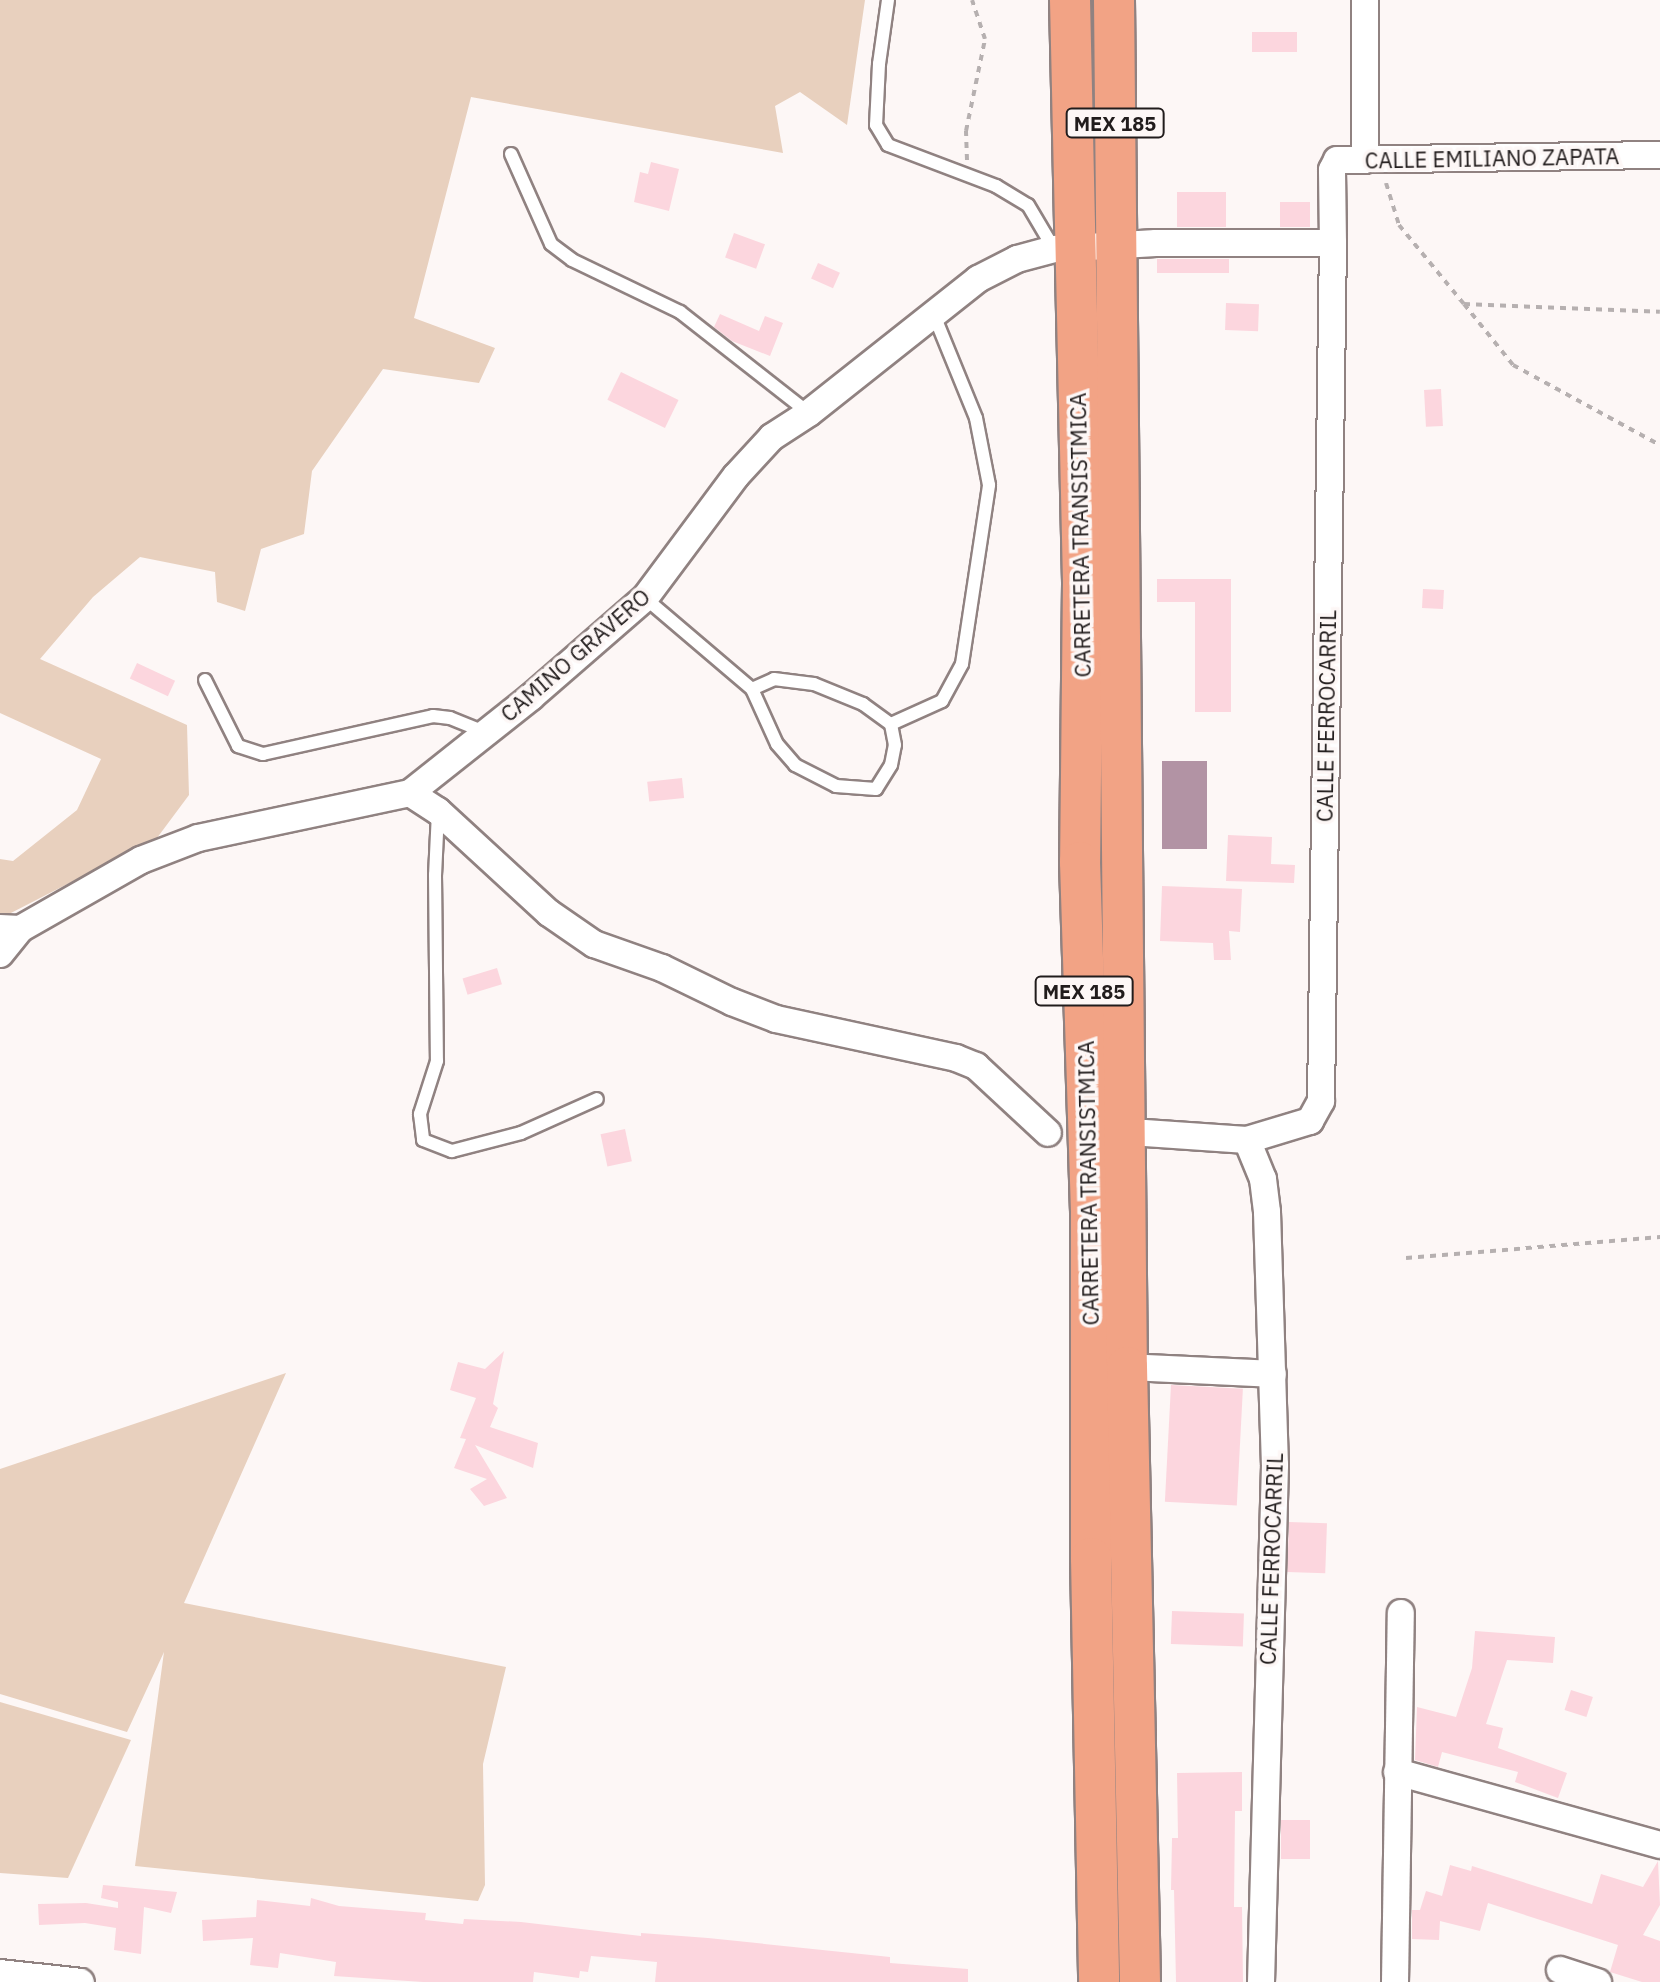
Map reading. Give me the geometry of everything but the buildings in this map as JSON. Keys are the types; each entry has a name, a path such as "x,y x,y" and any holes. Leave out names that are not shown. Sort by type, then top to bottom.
{"main road":[{"name":"CARRETERA TRANSISTMICA","path":"1114,0 1127,1367 1140,1982"},
{"name":"CARRETERA TRANSISTMICA","path":"1070,8 1064,248 1083,584 1080,862 1091,1210 1091,1558 1099,1982"},
{"path":"1070,8 1082,36 1093,210 1116,246"},
{"path":"1064,248 1101,278 1104,411 1117,446"}],"street":[{"path":"1365,0 1372,161"},
{"name":"CALLE EMILIANO ZAPATA","path":"1333,243 1333,162 1660,155"},
{"path":"1116,246 1333,243"},
{"name":"CALLE FERROCARRIL","path":"1145,1133 1247,1140 1310,1121 1321,1101 1333,243"},
{"name":"CAMINO GRAVERO","path":"10,928 141,860 198,838 410,793 645,598 736,476 772,437 809,413 978,279 1017,259 1064,248 1116,246"},
{"path":"410,793 438,811 549,913 594,944 662,968 776,1019 956,1058 976,1066 1048,1133"},
{"path":"0,954 10,928"},
{"name":"CALLE FERROCARRIL","path":"1247,1140 1263,1179 1275,1465 1261,1982"},
{"path":"1127,1367 1273,1374"},
{"path":"1395,1982 1401,1613"},
{"path":"1397,1772 1660,1845"},
{"path":"1560,1970 1598,1982"},
{"path":"0,1973 81,1982"}],"lane":[{"path":"888,0 879,64 876,125 888,145 967,174 1028,205 1064,248"},
{"path":"511,154 551,244 572,260 680,312 809,413"},
{"path":"891,724 942,701 962,664 989,485 976,418 934,315"},
{"path":"645,598 752,689 777,744 795,765 836,786 876,789 891,765 895,745 891,724 863,704 814,684 774,679 752,689"},
{"path":"205,680 238,746 263,754 433,716 450,718 486,733"},
{"path":"438,811 435,875 437,1061 420,1114 423,1140 452,1151 521,1133 597,1099"}],"path":[{"path":"967,174 966,131 985,39 972,0"},
{"path":"1372,161 1399,225 1513,365 1660,445"},
{"path":"1464,304 1660,312"},
{"path":"1406,1258 1660,1237"}],"shaded area":[{"path":"0,0 865,0 847,125 800,92 775,106 783,153 471,97 414,318 495,348 479,383 383,369 312,471 304,534 261,549 245,611 217,602 215,572 140,557 93,597 40,659 187,725 189,795 157,838 7,915 0,914 0,859 13,861 77,810 101,759 0,713"},
{"path":"1162,761 1207,761 1207,849 1162,849"},
{"path":"286,1373 184,1603 506,1667 483,1764 485,1885 478,1901 135,1866 164,1652 127,1732 0,1694 0,1469"},
{"path":"0,1702 131,1740 68,1878 0,1873"}]}
